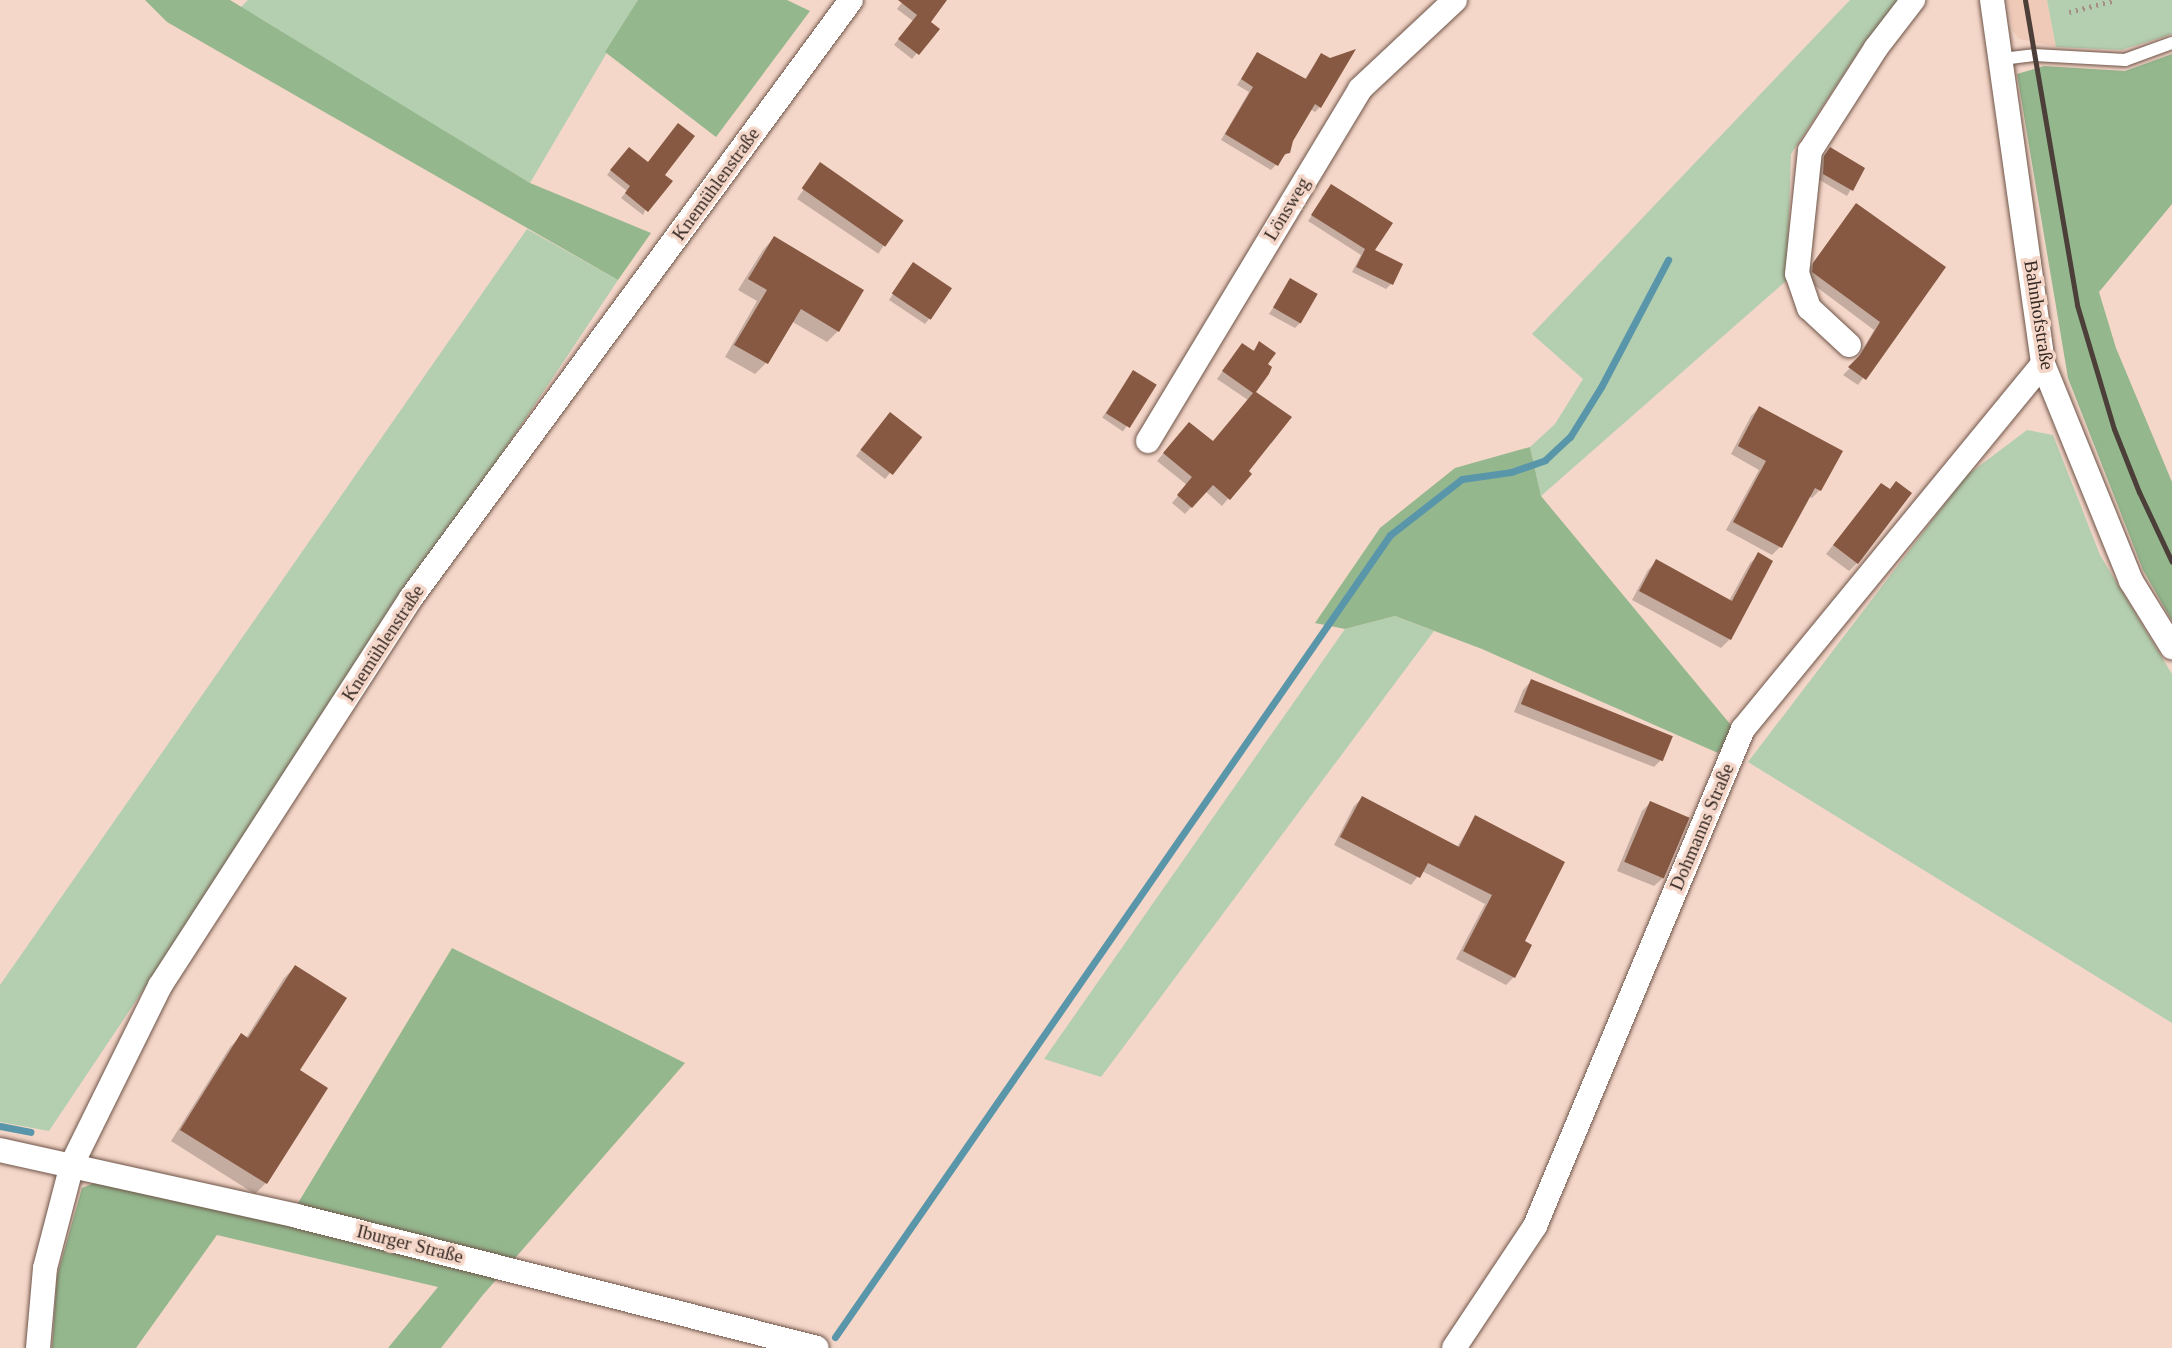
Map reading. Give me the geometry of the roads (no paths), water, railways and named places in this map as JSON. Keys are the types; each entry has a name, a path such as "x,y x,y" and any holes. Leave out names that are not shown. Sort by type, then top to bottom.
{"street":[{"name":"Knemühlenstraße","path":"38,1348 45,1268 72,1164 160,986 411,598 851,0"},
{"name":"Lönsweg","path":"1148,442 1360,89 1455,0"},
{"path":"1849,345 1810,308 1797,274 1810,151 1875,48 1913,0"},
{"name":"Bahnhofstraße","path":"1992,0 2043,364 2132,581 2172,647"},
{"name":"Dohmanns Straße","path":"1454,1348 1535,1226 1743,729 2043,364"},
{"name":"Iburger Straße","path":"0,1150 298,1216 817,1348"}],"lane":[{"path":"2002,59 2034,55 2125,60 2172,43"}],"waterway":[{"path":"835,1337 1390,535 1462,479 1511,472 1545,460 1570,437 1601,387 1668,260"},
{"path":"0,1126 30,1132"}],"railway":[{"path":"2025,0 2077,305 2114,429 2139,492 2172,562"}]}
